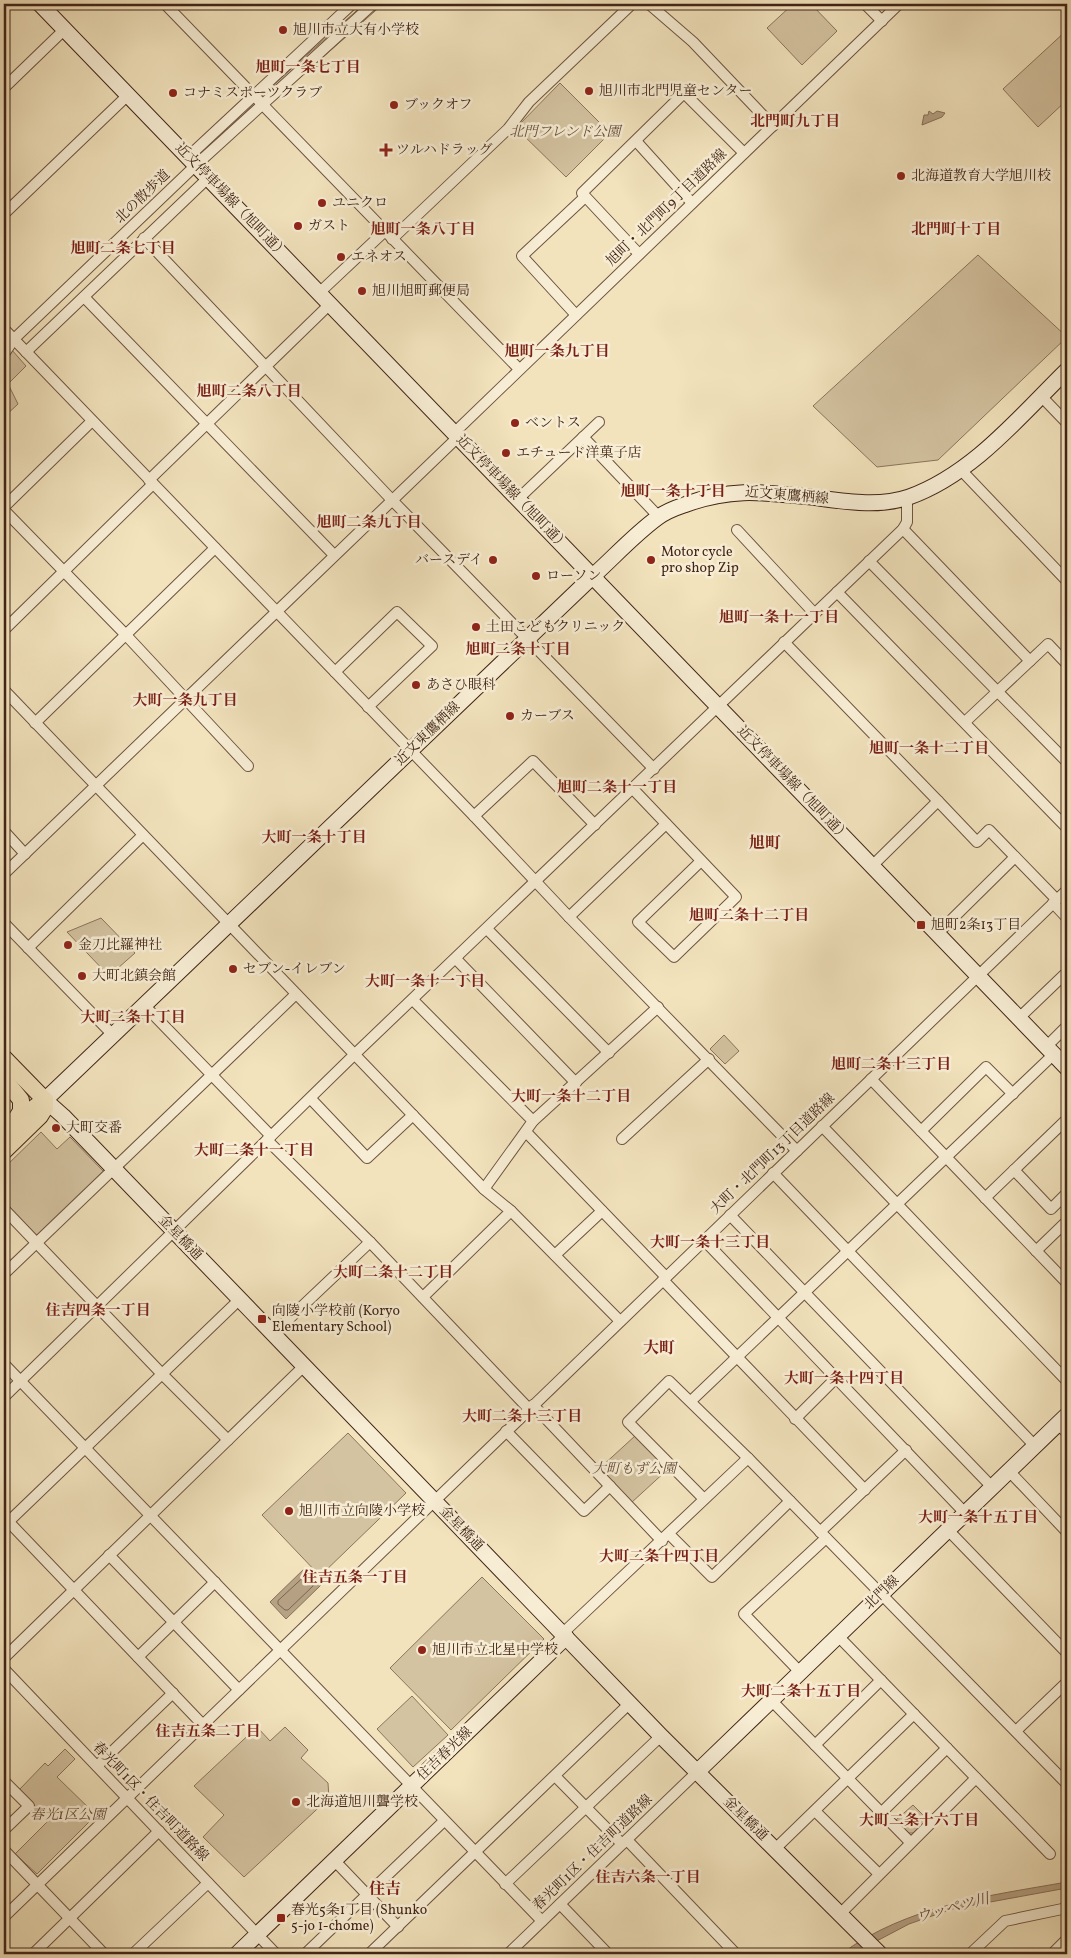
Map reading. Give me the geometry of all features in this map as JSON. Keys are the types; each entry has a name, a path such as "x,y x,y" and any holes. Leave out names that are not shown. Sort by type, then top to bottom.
{"main road":[{"name":"金星橋通","path":"4,1058 45,1100"},
{"path":"4,1080 21,1100 21,1111 9,1127"},
{"path":"15,1091 45,1100"},
{"path":"9,1127 45,1100"},
{"name":"近文東鷹栖線","path":"4,1151 40,1116 45,1108 45,1100"}],"street":[{"name":"近文停車場線（旭町通）","path":"40,4 1067,1068"},
{"path":"165,4 519,369"},
{"path":"192,161 254,96 352,4"},
{"name":"北の散歩道","path":"4,354 14,339 192,161 262,104 373,4"},
{"path":"392,239 508,129 530,102 632,4"},
{"path":"649,4 693,42 773,126"},
{"path":"866,4 882,21"},
{"name":"旭町・北門町9丁目道路線","path":"4,874 392,499 519,369 899,4"},
{"path":"4,88 65,30"},
{"path":"639,254 582,193 636,140 684,94 744,153"},
{"path":"4,214 128,95"},
{"path":"636,140 692,203"},
{"path":"26,352 208,178"},
{"path":"576,315 522,256 585,197"},
{"path":"4,630 151,482 206,423 266,366 385,231"},
{"path":"144,238 527,640 654,769"},
{"path":"84,297 334,555"},
{"path":"4,329 569,917 797,1151"},
{"name":"近文東鷹栖線","path":"45,1100 593,576 659,517 698,500 720,494 741,492 857,502 883,502 907,497 935,486 961,470 1067,370"},
{"path":"1041,396 1067,423"},
{"path":"92,421 4,509 186,698 248,766"},
{"path":"518,499 599,422"},
{"path":"583,437 659,517"},
{"path":"961,470 1067,580"},
{"path":"4,1397 355,1054 903,529 907,522 907,497"},
{"path":"903,529 1030,661"},
{"path":"737,530 814,614"},
{"path":"35,723 214,548"},
{"path":"870,561 1067,762"},
{"path":"837,592 1067,828"},
{"path":"335,672 397,612 432,646 368,707"},
{"path":"784,642 977,842 989,830 1055,902 1067,918"},
{"path":"964,722 1048,644 1067,664"},
{"path":"4,690 484,1189 511,1211 620,1321"},
{"path":"474,816 533,760 595,825"},
{"path":"633,789 666,824 701,860 736,897 674,957 638,922 701,860"},
{"path":"872,866 938,801"},
{"path":"569,917 666,824"},
{"path":"4,832 25,854"},
{"path":"28,948 144,835"},
{"path":"937,934 1015,857"},
{"name":"大町・北門町13丁目道路線","path":"4,1917 1067,890"},
{"path":"4,923 113,1035"},
{"path":"487,929 609,1053"},
{"path":"456,958 576,1083"},
{"path":"1019,1018 1067,972"},
{"path":"4,1274 296,994"},
{"path":"413,1000 533,1122"},
{"path":"144,1005 212,1074 269,1138 531,1407 610,1486 712,1577 790,1501"},
{"path":"484,1189 533,1122 658,1008"},
{"path":"691,1401 1013,1094 1050,1050 1067,1026"},
{"path":"622,1139 709,1059"},
{"path":"921,1131 986,1067 1013,1094"},
{"path":"871,1079 1036,1251 1065,1278"},
{"path":"311,1099 367,1158 412,1115"},
{"name":"金星橋通","path":"45,1100 240,1299 661,1736 841,1913 880,1954"},
{"path":"985,1198 1067,1119"},
{"path":"822,1126 1067,1380"},
{"path":"526,1132 602,1211 737,1358 864,1490"},
{"path":"1014,1170 1051,1208 1067,1193"},
{"path":"773,1173 1035,1446"},
{"path":"4,1209 228,1440"},
{"path":"423,1297 511,1211"},
{"path":"555,1255 602,1211"},
{"path":"730,1215 992,1487"},
{"path":"1036,1251 1067,1221"},
{"path":"704,1240 966,1513"},
{"path":"273,1334 370,1242"},
{"path":"204,1724 74,1589 5,1522 240,1299"},
{"path":"4,1364 542,1921"},
{"path":"4,1658 304,1366"},
{"path":"795,1419 836,1378"},
{"path":"704,1499 628,1422 669,1380 882,1594 1067,1784"},
{"name":"北門線","path":"697,1772 1035,1446 1064,1424"},
{"path":"506,1431 584,1511 610,1486"},
{"path":"800,1672 744,1614 823,1535 864,1490 906,1450"},
{"path":"565,1635 748,1458"},
{"path":"1009,1471 1067,1532"},
{"path":"948,1530 1067,1653"},
{"path":"109,1555 239,1690"},
{"path":"138,1657 214,1582"},
{"name":"住吉春光線","path":"237,1954 411,1787 565,1635"},
{"path":"838,1636 1050,1854"},
{"name":"春光町1区・住吉町道路線","path":"4,1669 276,1954"},
{"path":"815,1745 881,1680"},
{"path":"1016,1731 1067,1682"},
{"path":"96,1766 173,1693"},
{"path":"771,1700 910,1842"},
{"path":"369,1954 630,1703"},
{"path":"775,1849 914,1714"},
{"path":"505,1884 661,1736"},
{"path":"882,1813 947,1748"},
{"name":"春光町1区・住吉町道路線","path":"509,1954 697,1772"},
{"path":"555,1776 736,1954"},
{"path":"841,1913 976,1778"},
{"path":"4,1781 29,1806 4,1830"},
{"path":"815,1810 878,1874"},
{"path":"305,1954 444,1821"},
{"path":"34,1954 159,1831"},
{"path":"4,1850 104,1954"},
{"path":"334,1860 398,1927"},
{"path":"133,1954 208,1883"},
{"path":"560,1904 608,1954"},
{"path":"970,1954 1005,1921 1067,1908"},
{"path":"1052,1954 1067,1941"}],"green space":[{"path":"364,4 383,4 208,159 200,150"},
{"path":"793,4 811,4 837,31 802,65 767,28"},
{"path":"1067,30 1067,100 1038,127 1003,89"},
{"name":"北門フレンド公園","path":"560,83 610,133 566,177 516,128"},
{"path":"978,255 1067,337 938,460 877,467 813,406"},
{"path":"4,341 26,366 8,384 18,404 4,417"},
{"path":"101,918 135,953 109,976 67,932"},
{"path":"724,1035 739,1051 725,1064 710,1049"},
{"path":"41,1132 57,1149 70,1137 104,1172 37,1236 4,1202 4,1168"},
{"path":"348,1433 406,1493 320,1576 262,1515"},
{"name":"大町もず公園","path":"636,1435 667,1470 631,1503 600,1468"},
{"path":"482,1577 544,1639 451,1730 390,1668"},
{"path":"412,1696 448,1735 413,1767 377,1729"},
{"path":"257,1727 270,1741 285,1727 308,1750 301,1758 328,1783 329,1798 244,1877 203,1837 224,1815 194,1786"},
{"name":"春光1区公園","path":"65,1749 75,1759 57,1777 96,1815 37,1874 15,1854 49,1820 19,1790 45,1763 48,1766"},
{"path":"913,1805 927,1819 913,1833 909,1833 896,1820"}],"water":[{"path":"929,111 933,114 937,111 945,113 942,117 922,125 924,115 928,115"},
{"path":"305,1568 321,1585 286,1619 270,1602"},
{"path":"1067,1882 1067,1888 952,1909 909,1924 852,1954 841,1954 867,1937 921,1913 978,1898"}],"place":[{"name":"旭川市立大有小学校","path":"283,30"},
{"name":"旭川市北門児童センター","path":"589,91"},
{"name":"コナミスポーツクラブ","path":"173,93"},
{"name":"ブックオフ","path":"394,105"},
{"name":"ツルハドラッグ","path":"386,150"},
{"name":"北海道教育大学旭川校","path":"901,176"},
{"name":"ユニクロ","path":"322,203"},
{"name":"ガスト","path":"298,226"},
{"name":"エネオス","path":"341,257"},
{"name":"旭川旭町郵便局","path":"362,291"},
{"name":"ベントス","path":"515,423"},
{"name":"エチュード洋菓子店","path":"506,453"},
{"name":"バースデイ","path":"493,560"},
{"name":"Motor cycle pro shop Zip","path":"651,560"},
{"name":"ローソン","path":"536,576"},
{"name":"土田こどもクリニック","path":"476,627"},
{"name":"あさひ眼科","path":"416,685"},
{"name":"カーブス","path":"510,716"},
{"name":"旭町2条13丁目","path":"921,925"},
{"name":"金刀比羅神社","path":"68,945"},
{"name":"セブン-イレブン","path":"233,969"},
{"name":"大町北鎮会館","path":"82,976"},
{"name":"大町交番","path":"56,1128"},
{"name":"向陵小学校前 (Koryo Elementary School)","path":"262,1319"},
{"name":"旭川市立向陵小学校","path":"289,1511"},
{"name":"旭川市立北星中学校","path":"422,1650"},
{"name":"北海道旭川聾学校","path":"296,1802"},
{"name":"春光5条1丁目 (Shunko 5-jo 1-chome)","path":"281,1918"}],"district":[{"name":"旭町一条七丁目","path":"308,68"},
{"name":"北門町九丁目","path":"795,122"},
{"name":"旭町一条八丁目","path":"423,230"},
{"name":"北門町十丁目","path":"956,230"},
{"name":"旭町二条七丁目","path":"123,249"},
{"name":"旭町一条九丁目","path":"557,352"},
{"name":"旭町二条八丁目","path":"249,392"},
{"name":"旭町一条十丁目","path":"673,492"},
{"name":"旭町二条九丁目","path":"369,523"},
{"name":"旭町一条十一丁目","path":"779,618"},
{"name":"旭町二条十丁目","path":"518,650"},
{"name":"大町一条九丁目","path":"185,701"},
{"name":"旭町一条十二丁目","path":"929,749"},
{"name":"旭町二条十一丁目","path":"617,788"},
{"name":"大町一条十丁目","path":"314,838"},
{"name":"旭町","path":"765,844"},
{"name":"旭町二条十二丁目","path":"749,916"},
{"name":"大町一条十一丁目","path":"425,982"},
{"name":"大町二条十丁目","path":"133,1018"},
{"name":"旭町二条十三丁目","path":"891,1065"},
{"name":"大町一条十二丁目","path":"571,1097"},
{"name":"大町二条十一丁目","path":"254,1151"},
{"name":"大町一条十三丁目","path":"710,1243"},
{"name":"大町二条十二丁目","path":"393,1273"},
{"name":"住吉四条一丁目","path":"98,1311"},
{"name":"大町","path":"659,1349"},
{"name":"大町一条十四丁目","path":"844,1379"},
{"name":"大町二条十三丁目","path":"522,1417"},
{"name":"大町一条十五丁目","path":"978,1518"},
{"name":"大町二条十四丁目","path":"659,1557"},
{"name":"住吉五条一丁目","path":"355,1578"},
{"name":"大町二条十五丁目","path":"801,1692"},
{"name":"住吉五条二丁目","path":"208,1732"},
{"name":"大町二条十六丁目","path":"919,1821"},
{"name":"住吉六条一丁目","path":"648,1878"},
{"name":"住吉","path":"385,1890"}],"water label":[{"name":"ウッペツ川","path":"953,1909"}]}
